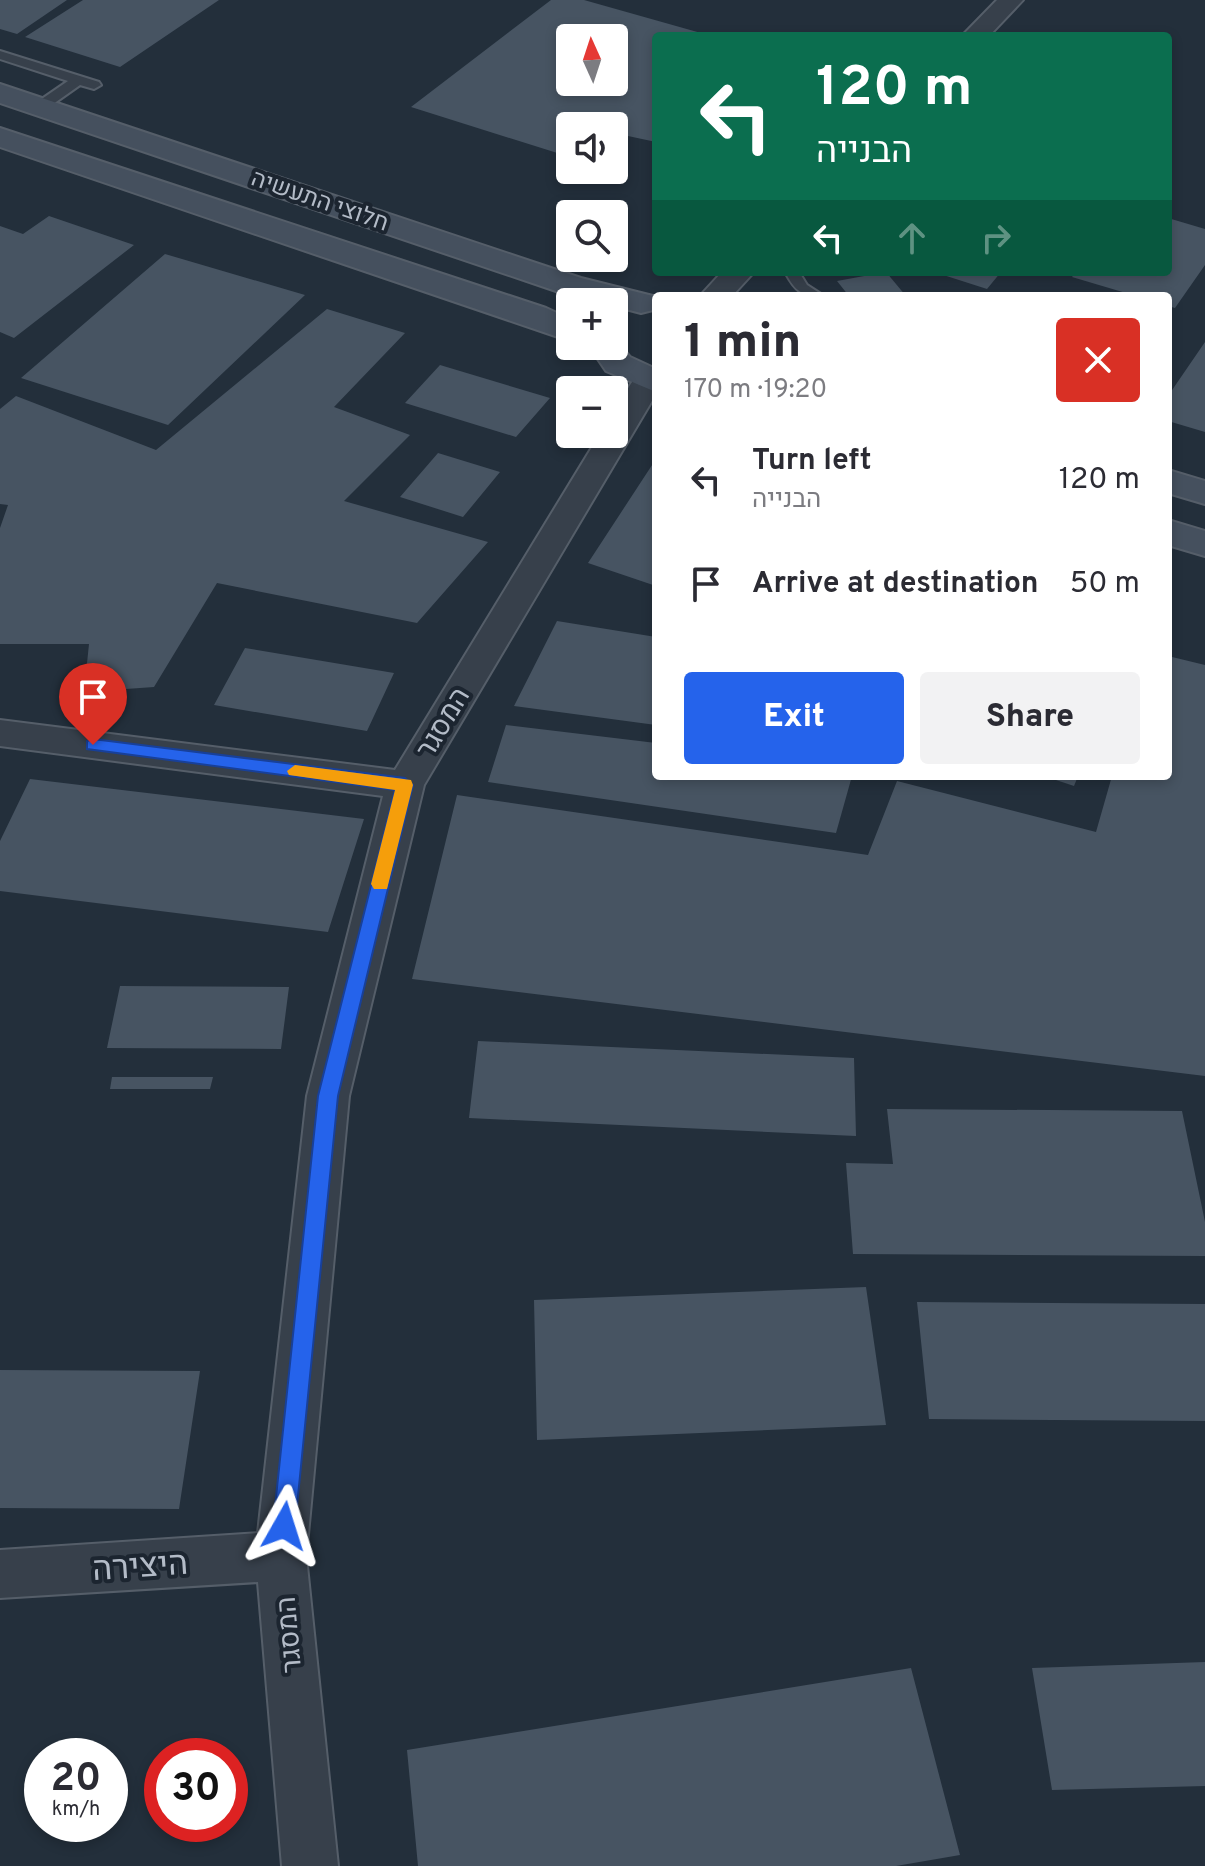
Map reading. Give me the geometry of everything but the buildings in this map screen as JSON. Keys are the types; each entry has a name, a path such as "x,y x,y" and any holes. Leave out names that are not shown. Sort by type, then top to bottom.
{"street":[{"path":"979,32 1011,0"},
{"name":"חלוצי התעשיה","path":"0,93 573,288"},
{"name":"חלוצי התעשיה","path":"0,137 556,325"},
{"path":"719,292 735,276"},
{"name":"חלוצי התעשיה","path":"618,360 618,364 652,381"},
{"name":"המסגר","path":"310,1866 281,1556 328,1096 405,785 652,381"},
{"path":"1172,482 1205,493"},
{"path":"1172,533 1205,544"},
{"path":"0,733 405,785"},
{"name":"היצירה","path":"0,1574 281,1556"}],"lane":[{"path":"1,57 94,85"},
{"path":"41,106 78,80"},
{"path":"794,276 801,288 809,292"}],"slow traffic":[{"path":"295,771 405,785 380,884"}],"route":[{"path":"93,745 405,785 328,1096 284,1526"}]}
